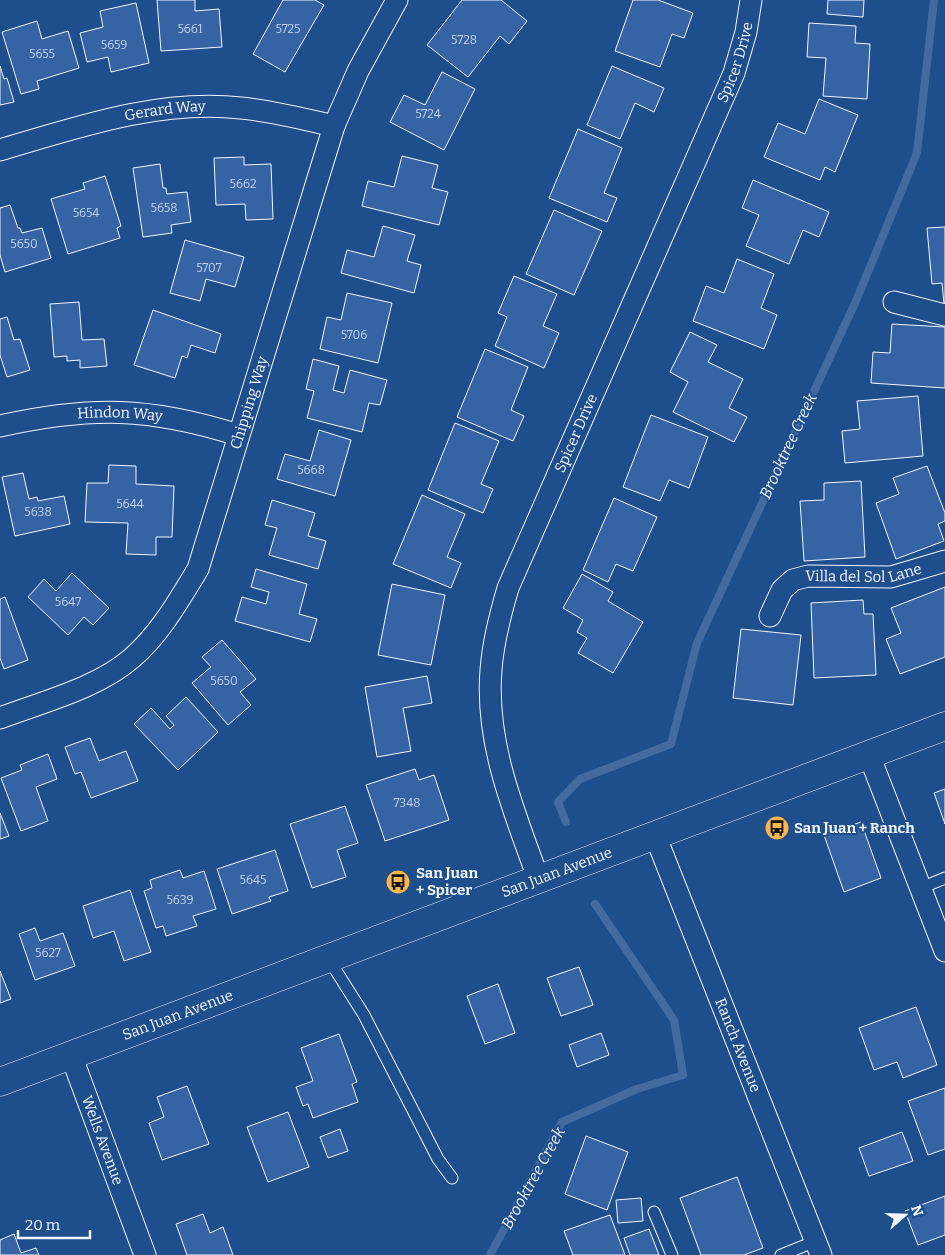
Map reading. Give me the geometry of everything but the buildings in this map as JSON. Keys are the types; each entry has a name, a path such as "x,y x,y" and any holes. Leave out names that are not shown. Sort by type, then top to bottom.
{"main road":[{"name":"San Juan Avenue","path":"0,1082 945,726"}],"street":[{"name":"Chipping Way","path":"0,718 96,680 131,659 157,632 198,570 334,126 358,71 397,0"},
{"name":"Spicer Drive","path":"538,878 508,795 497,756 491,713 491,671 497,629 508,588 734,73 746,32 751,0"},
{"name":"Gerard Way","path":"0,150 136,112 185,108 239,108 281,113 334,126"},
{"path":"894,302 945,315"},
{"name":"Hindon Way","path":"0,426 53,415 98,411 152,414 196,422 238,435"},
{"name":"Villa del Sol Lane","path":"770,616 782,590 793,580 808,576 891,577 945,560"},
{"path":"869,755 945,951"},
{"name":"Ranch Avenue","path":"654,835 819,1248"},
{"name":"Wells Avenue","path":"71,1055 145,1255"}],"lane":[{"path":"921,888 945,878"},
{"path":"328,958 364,1014 438,1159 452,1178"},
{"path":"654,1212 672,1255"},
{"path":"781,1255 819,1248"}],"waterway":[{"name":"Brooktree Creek","path":"566,822 558,802 580,779 671,744 697,643 856,301 917,153 934,0"},
{"name":"Brooktree Creek","path":"490,1255 562,1122 637,1089 683,1075 674,1020 595,904"}],"place":[{"name":"San Juan + Ranch","path":"777,828"},
{"name":"San Juan + Spicer","path":"398,882"}]}
